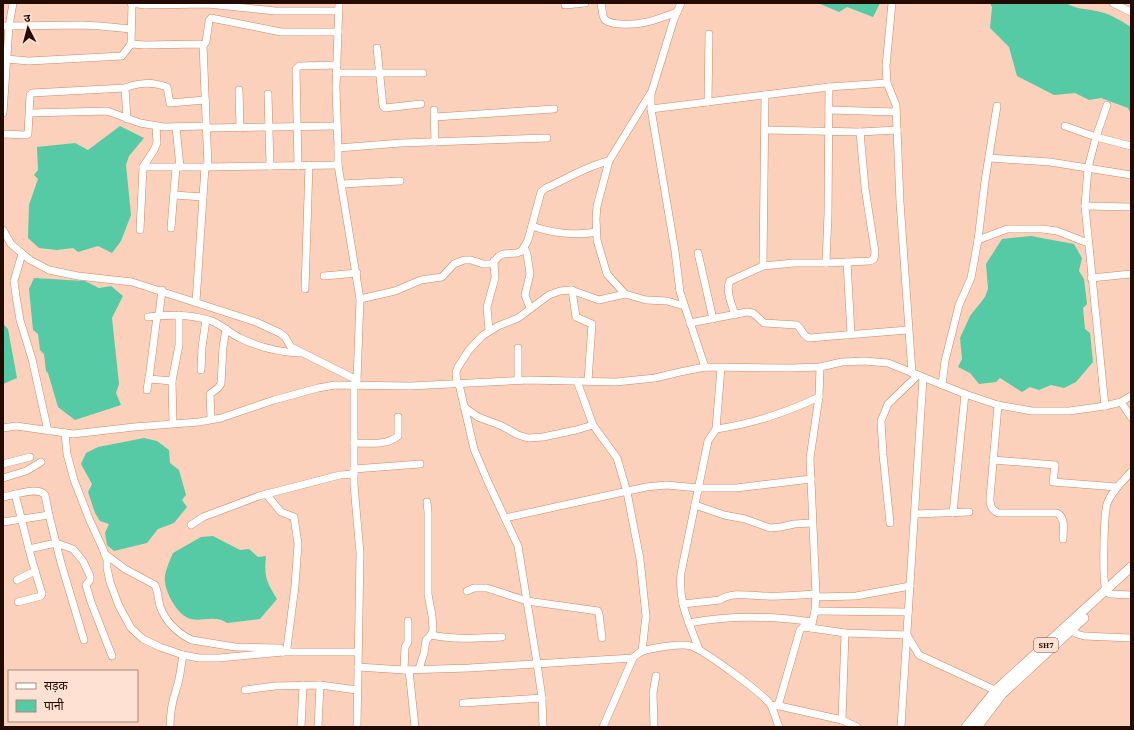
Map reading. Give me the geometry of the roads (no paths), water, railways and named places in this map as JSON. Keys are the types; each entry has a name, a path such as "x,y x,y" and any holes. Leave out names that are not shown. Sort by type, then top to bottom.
{"main road":[{"name":"SH7","path":"966,727 999,692 1069,629 1108,592 1131,567"},
{"name":"SH7","path":"1108,592 1131,575"},
{"name":"SH7","path":"977,727 999,692"}],"street":[{"path":"3,113 6,26 13,3"},
{"path":"5,54 29,61 122,56 131,44 131,3 145,5 208,4 276,11 338,11"},
{"path":"339,3 336,73 338,165 360,299 354,443 354,485 360,554 357,652 357,727"},
{"path":"565,5 585,3"},
{"path":"601,3 602,12 606,20 616,24 642,24 677,12"},
{"path":"625,294 607,274 597,240 597,206 609,161 651,94 681,3"},
{"path":"892,3 886,66 887,84 896,105 908,330 918,375 915,514 901,727"},
{"path":"1113,3 1131,12"},
{"path":"196,302 203,197 207,167 203,45 206,42 209,20 211,18 281,32 338,32"},
{"path":"6,26 81,25 131,29"},
{"path":"708,102 709,34"},
{"path":"131,44 203,45"},
{"path":"377,48 383,106 385,108 421,104"},
{"path":"298,166 296,69 299,66 337,65"},
{"path":"336,73 423,73"},
{"path":"3,134 28,134 30,94 32,93 126,88 134,84 150,83 167,86 170,102 205,100"},
{"path":"651,109 829,88 887,84"},
{"path":"126,88 127,119"},
{"path":"826,263 829,88"},
{"path":"238,90 240,128"},
{"path":"268,94 270,166"},
{"path":"651,94 651,109 675,251 680,292 705,367"},
{"path":"763,266 765,95"},
{"path":"1105,406 1085,206 1088,168 1096,136 1107,105"},
{"path":"942,385 945,361 959,305 971,278 978,240 997,106"},
{"path":"435,142 434,113 554,109"},
{"path":"829,110 896,112"},
{"path":"30,113 106,111 127,119 156,126 176,127 240,128 337,126"},
{"path":"140,230 143,167 154,150 157,142 156,126"},
{"path":"1066,126 1131,146"},
{"path":"171,228 178,167 176,127"},
{"path":"765,130 860,132 897,130"},
{"path":"735,315 728,290 728,284 730,281 763,266 794,263 870,261 874,259 875,256 865,188 860,132"},
{"path":"338,148 435,142 548,138"},
{"path":"989,158 1050,162 1131,175"},
{"path":"360,299 396,291 421,280 442,277 454,264 464,260 471,260 483,264 492,264 503,254 522,251 528,240 541,192 546,188 596,164 609,161"},
{"path":"305,289 310,165"},
{"path":"143,167 338,165"},
{"path":"342,184 400,181"},
{"path":"174,196 203,197"},
{"path":"1085,206 1131,207"},
{"path":"532,226 540,229 577,234 596,232"},
{"path":"978,240 1007,229 1042,229 1057,230 1088,243"},
{"path":"3,230 11,244 22,254 49,270 78,276 132,282 162,290 256,322 280,333 285,337 291,347 356,382 377,386 458,384 518,380 616,382 642,380 705,367 820,367 842,362 864,361 888,363 965,394 998,405 1032,411 1069,411 1105,406 1121,402 1131,396"},
{"path":"524,247 527,254 530,274 525,295 530,308"},
{"path":"698,253 713,319"},
{"path":"22,254 14,281 16,296 20,320 32,359 48,431"},
{"path":"489,331 487,307 495,278 494,261"},
{"path":"847,262 852,334"},
{"path":"324,276 356,273"},
{"path":"1091,278 1131,274"},
{"path":"147,390 162,290"},
{"path":"543,727 542,698 518,546 474,449 456,372 462,360 476,341 489,331 518,318 549,295 560,291 572,290 599,300 625,294 646,300 667,301 684,306"},
{"path":"572,290 576,317 592,324 588,381"},
{"path":"690,323 753,312 764,323 797,325 803,335 809,338 908,330"},
{"path":"148,317 179,314 212,321 240,338 260,346 279,352 302,353"},
{"path":"173,424 172,381 179,345 179,314"},
{"path":"201,370 202,347 206,320"},
{"path":"211,419 210,394 221,384 223,347 226,329"},
{"path":"518,348 518,380"},
{"path":"812,625 816,596 812,523 811,451 819,398 820,367"},
{"path":"699,649 683,604 680,587 681,572 708,441 716,429 721,368"},
{"path":"890,523 883,455 882,421 888,404 918,375"},
{"path":"149,377 150,380 172,381"},
{"path":"576,381 593,425 617,458 628,492 640,559 646,616 642,651"},
{"path":"3,428 16,426 73,434 221,418 261,404 318,388 356,382"},
{"path":"953,513 965,394"},
{"path":"716,429 759,421 819,398"},
{"path":"1121,402 1131,417"},
{"path":"998,405 990,506 998,513 1057,513 1061,515 1063,520 1063,538"},
{"path":"464,407 478,417 528,438 556,435 593,425"},
{"path":"354,443 387,442 394,440 398,436 398,417"},
{"path":"66,432 67,454 74,480 105,554 110,582 119,606 131,628 143,639 160,647 183,655 200,658 219,658 285,650"},
{"path":"3,464 30,457"},
{"path":"993,460 1055,464 1053,482 1118,487"},
{"path":"3,478 26,471 42,462"},
{"path":"191,525 203,517 266,494 354,471 420,464"},
{"path":"1131,472 1107,503 1105,516 1104,578 1108,592 1131,594"},
{"path":"505,518 666,485 699,488 736,488 811,479"},
{"path":"3,497 34,490 43,492 45,495 56,543 84,640"},
{"path":"16,494 21,519 42,594 41,596 18,602"},
{"path":"266,494 281,512 294,517 297,533 298,544 295,586 285,650"},
{"path":"419,669 426,640 432,635 433,630 428,594 427,502"},
{"path":"695,505 724,515 745,519 770,528 801,523 812,523"},
{"path":"915,514 969,512"},
{"path":"3,522 49,515"},
{"path":"29,549 56,543 73,549 83,561 90,576 90,580 86,585 91,602 112,656"},
{"path":"105,554 125,570 155,585 165,618 186,638 235,647 357,652"},
{"path":"17,580 35,571"},
{"path":"683,604 720,600 725,597 746,595 856,596 910,586"},
{"path":"467,591 474,588 487,588 527,601 598,612 600,614 602,638"},
{"path":"815,611 908,612"},
{"path":"689,623 712,618 729,617 793,619 845,633 907,635"},
{"path":"408,620 408,642 405,647 415,727"},
{"path":"779,727 774,705 800,630 804,627 812,625"},
{"path":"1069,629 1084,636 1131,638"},
{"path":"842,720 845,633"},
{"path":"432,635 446,638 466,639 502,637"},
{"path":"907,635 918,655 999,692"},
{"path":"603,727 633,658 642,651 680,645 699,649 774,705 842,720 857,727"},
{"path":"170,727 172,700 177,689 183,655"},
{"path":"358,667 407,670 469,668 633,658"},
{"path":"654,727 653,693 656,676"},
{"path":"301,727 303,685"},
{"path":"245,690 275,686 320,685 358,690"},
{"path":"318,727 320,685"},
{"path":"464,703 542,698"}],"water":[{"path":"818,3 880,3 873,17 847,7 839,12"},
{"path":"990,3 1066,3 1077,8 1105,13 1119,19 1131,27 1131,114 1128,108 1101,98 1089,100 1075,93 1054,95 1017,76 1009,47 990,28 992,7"},
{"path":"120,126 144,138 129,156 126,165 131,215 121,241 112,253 98,246 78,252 73,248 57,250 39,248 28,238 29,205 38,179 34,175 38,170 37,147 75,143 88,150"},
{"path":"1031,236 1074,244 1082,258 1079,271 1084,279 1087,304 1083,308 1085,329 1090,333 1093,362 1076,382 1064,388 1051,385 1039,390 1030,387 1022,392 1000,378 996,382 979,384 970,373 958,367 962,359 960,338 970,316 985,297 988,289 986,264 1002,239"},
{"path":"34,278 85,281 99,288 111,286 123,296 112,318 119,384 116,393 121,405 75,420 58,407 48,373 46,371 44,354 40,350 38,334 33,330 29,289"},
{"path":"3,324 8,329 17,378 3,384"},
{"path":"144,438 157,441 169,450 170,463 179,470 186,495 182,500 187,507 174,523 158,529 147,543 114,551 107,545 105,533 109,524 100,521 95,513 88,492 92,484 81,464 86,453 98,447"},
{"path":"213,536 240,550 249,549 258,557 266,556 265,569 267,579 270,588 277,599 260,619 227,623 218,619 192,619 183,615 171,600 166,587 165,576 173,553 201,537"}]}
